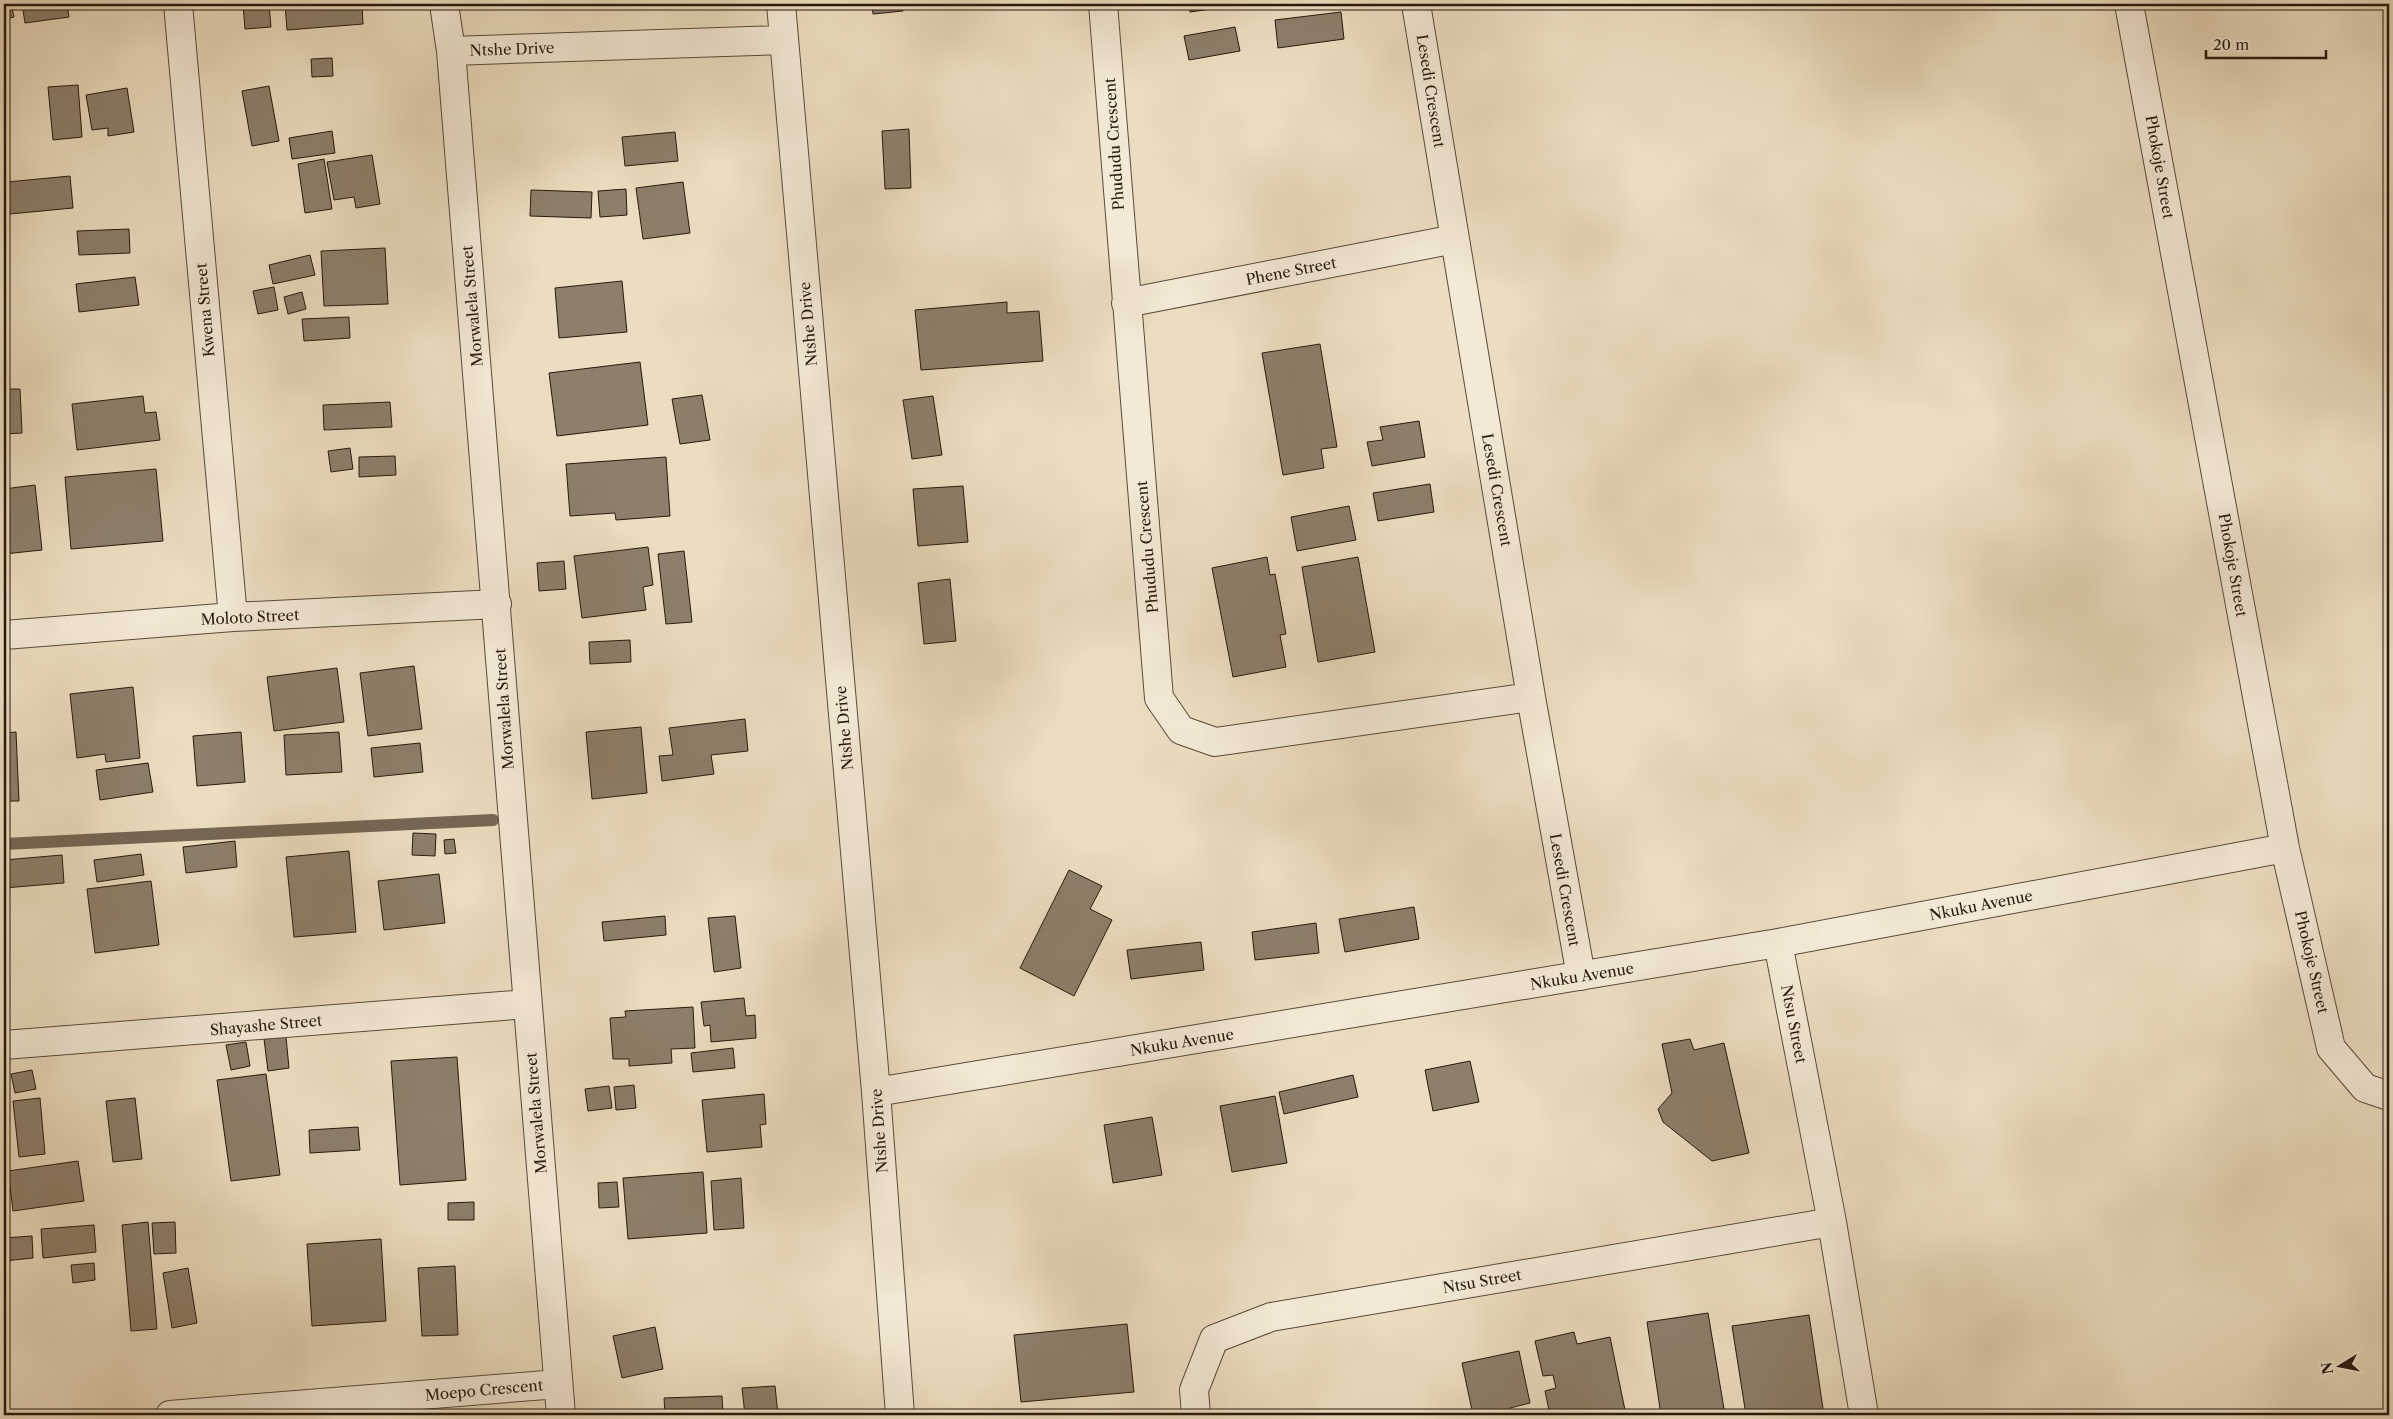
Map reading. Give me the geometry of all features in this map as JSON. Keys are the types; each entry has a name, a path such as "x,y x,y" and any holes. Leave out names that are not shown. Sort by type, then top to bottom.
{"street":[{"name":"Kwena Street","path":"178,4 232,617"},
{"name":"Morwalela Street","path":"444,4 451,51 497,604 527,1004 561,1415"},
{"name":"Ntshe Drive","path":"781,4 876,1092 900,1415"},
{"name":"Phududu Crescent","path":"1103,4 1159,698 1182,730 1215,742 1531,697"},
{"name":"Lesedi Crescent","path":"1416,4 1531,697 1581,976"},
{"name":"Phokoje Street","path":"2129,4 2286,848 2331,1048 2365,1088 2389,1096"},
{"name":"Ntshe Drive","path":"451,51 783,40"},
{"name":"Phene Street","path":"1126,303 1455,239"},
{"name":"Moloto Street","path":"4,635 232,617 497,604"},
{"name":"Nkuku Avenue","path":"876,1092 1778,943 2286,848"},
{"name":"Ntsu Street","path":"1778,943 1832,1222 1864,1415"},
{"name":"Shayashe Street","path":"4,1045 527,1004"},
{"name":"Ntsu Street","path":"1196,1415 1194,1390 1214,1339 1271,1317 1832,1222"},
{"name":"Moepo Crescent","path":"170,1415 558,1384"}],"building":[{"path":"4,4 11,4 14,17 4,19"},
{"path":"22,4 67,4 69,17 25,23"},
{"path":"243,4 269,4 271,27 245,29"},
{"path":"285,4 362,4 363,24 287,30"},
{"path":"872,4 902,4 903,11 873,14"},
{"path":"1189,4 1232,4 1232,6 1190,12"},
{"path":"1341,12 1344,39 1278,48 1275,20"},
{"path":"1235,27 1240,51 1189,60 1184,36"},
{"path":"332,58 333,76 312,77 311,59"},
{"path":"78,85 82,137 53,140 48,87"},
{"path":"269,86 279,141 252,146 242,91"},
{"path":"127,88 134,132 108,136 108,128 92,130 86,95"},
{"path":"909,129 911,188 885,189 882,131"},
{"path":"332,131 335,153 292,159 289,138"},
{"path":"675,132 678,161 625,166 622,137"},
{"path":"372,155 380,204 356,208 354,197 334,200 327,162"},
{"path":"324,159 332,209 305,213 298,164"},
{"path":"70,176 73,208 10,214 7,182"},
{"path":"683,182 690,233 643,239 636,188"},
{"path":"626,189 627,215 600,217 598,191"},
{"path":"531,190 592,192 591,218 530,216"},
{"path":"129,229 130,253 79,255 77,231"},
{"path":"385,248 388,304 324,306 321,251"},
{"path":"310,255 315,275 273,284 269,265"},
{"path":"135,277 139,305 79,312 76,284"},
{"path":"622,281 627,332 559,338 555,288"},
{"path":"274,287 278,310 258,314 253,291"},
{"path":"302,292 306,309 288,314 284,297"},
{"path":"1007,302 1007,313 1039,311 1043,361 921,370 915,310"},
{"path":"349,317 350,338 304,341 302,319"},
{"path":"1320,344 1337,447 1321,449 1324,468 1283,475 1262,353"},
{"path":"640,362 648,425 557,436 549,373"},
{"path":"4,389 20,389 22,433 4,434"},
{"path":"702,395 710,440 680,444 672,399"},
{"path":"143,396 145,413 156,412 160,440 77,450 72,404"},
{"path":"933,396 942,455 912,459 903,400"},
{"path":"390,402 392,427 324,430 323,405"},
{"path":"1419,421 1425,457 1372,466 1367,442 1383,440 1380,427"},
{"path":"350,448 353,469 331,472 328,451"},
{"path":"395,456 396,475 359,477 359,457"},
{"path":"666,457 670,516 616,520 615,513 570,516 566,464"},
{"path":"156,469 163,541 71,549 65,477"},
{"path":"1430,484 1434,512 1378,521 1373,493"},
{"path":"35,485 42,550 4,554 4,489"},
{"path":"963,486 968,542 918,546 913,489"},
{"path":"1349,506 1356,540 1297,551 1291,517"},
{"path":"648,547 653,585 643,587 646,610 582,618 574,556"},
{"path":"684,551 692,622 666,624 658,554"},
{"path":"1267,557 1270,575 1275,574 1286,634 1280,635 1286,667 1233,677 1212,568"},
{"path":"1358,557 1375,652 1318,662 1302,567"},
{"path":"564,561 566,589 539,591 537,563"},
{"path":"950,579 956,641 924,644 918,583"},
{"path":"630,640 631,662 590,664 589,642"},
{"path":"414,666 422,729 368,736 360,673"},
{"path":"337,668 344,722 274,731 267,677"},
{"path":"133,687 140,758 106,762 105,754 77,758 70,694"},
{"path":"745,719 748,751 711,755 714,774 662,781 659,756 673,755 669,728"},
{"path":"641,727 647,793 592,799 586,732"},
{"path":"16,732 19,801 4,801 4,733"},
{"path":"241,732 245,782 197,786 193,736"},
{"path":"339,732 342,772 286,775 284,735"},
{"path":"420,743 423,772 374,777 371,748"},
{"path":"148,763 153,792 100,800 96,770"},
{"path":"413,833 436,834 435,856 412,855"},
{"path":"454,839 456,853 445,854 444,840"},
{"path":"235,841 237,867 186,873 183,847"},
{"path":"349,851 356,932 294,937 286,857"},
{"path":"141,854 144,875 97,882 94,860"},
{"path":"62,855 64,883 4,888 4,860"},
{"path":"1069,870 1102,886 1090,909 1112,920 1074,996 1020,968"},
{"path":"439,874 445,923 384,930 378,881"},
{"path":"151,881 159,945 95,953 87,889"},
{"path":"1414,907 1419,939 1345,952 1339,919"},
{"path":"665,916 666,935 604,941 602,922"},
{"path":"735,916 741,968 714,972 708,918"},
{"path":"1316,923 1319,953 1255,960 1252,932"},
{"path":"1201,942 1204,970 1131,979 1127,950"},
{"path":"744,998 746,1016 755,1015 756,1038 711,1042 710,1025 704,1026 701,1002"},
{"path":"693,1007 695,1048 671,1049 672,1063 629,1066 629,1059 613,1059 610,1018 626,1017 625,1011"},
{"path":"286,1037 289,1068 268,1071 264,1039"},
{"path":"1690,1039 1694,1050 1724,1043 1749,1153 1712,1161 1663,1122 1658,1109 1672,1093 1662,1044"},
{"path":"246,1042 250,1066 231,1070 226,1045"},
{"path":"733,1048 735,1068 693,1072 691,1053"},
{"path":"457,1057 466,1180 400,1185 391,1061"},
{"path":"1470,1061 1479,1102 1433,1111 1425,1070"},
{"path":"32,1070 36,1089 15,1093 11,1074"},
{"path":"266,1074 280,1175 231,1181 217,1080"},
{"path":"1353,1075 1358,1097 1284,1114 1279,1092"},
{"path":"634,1085 636,1108 616,1110 614,1087"},
{"path":"609,1086 612,1108 588,1111 585,1089"},
{"path":"764,1094 766,1124 760,1125 762,1147 707,1152 702,1100"},
{"path":"1275,1096 1287,1163 1232,1172 1220,1106"},
{"path":"40,1098 45,1154 19,1157 13,1101"},
{"path":"135,1098 142,1159 113,1162 106,1101"},
{"path":"1152,1117 1162,1175 1113,1183 1104,1125"},
{"path":"358,1127 360,1150 310,1153 309,1130"},
{"path":"78,1161 84,1201 13,1211 8,1171"},
{"path":"703,1172 707,1233 628,1239 623,1178"},
{"path":"741,1178 744,1228 714,1230 711,1181"},
{"path":"617,1182 619,1207 599,1208 598,1183"},
{"path":"474,1202 474,1220 448,1220 448,1203"},
{"path":"148,1222 157,1329 131,1331 122,1225"},
{"path":"175,1222 176,1253 154,1254 152,1223"},
{"path":"94,1225 96,1252 43,1258 41,1229"},
{"path":"32,1236 33,1258 4,1261 4,1238"},
{"path":"381,1239 386,1321 312,1326 307,1244"},
{"path":"94,1263 95,1280 73,1283 71,1265"},
{"path":"455,1266 458,1335 422,1336 418,1268"},
{"path":"188,1268 197,1323 172,1328 163,1273"},
{"path":"1708,1313 1725,1415 1661,1415 1647,1322"},
{"path":"1809,1315 1824,1415 1746,1415 1732,1326"},
{"path":"1127,1324 1134,1392 1021,1402 1014,1335"},
{"path":"655,1327 663,1369 622,1378 613,1336"},
{"path":"1574,1332 1577,1344 1610,1337 1626,1415 1550,1415 1545,1391 1556,1388 1553,1375 1543,1376 1535,1341"},
{"path":"1519,1351 1530,1403 1510,1408 1512,1415 1473,1415 1462,1363"},
{"path":"775,1386 778,1415 745,1415 742,1388"},
{"path":"722,1396 723,1415 665,1415 664,1398"}],"waterway":[{"path":"4,844 493,820"}]}
